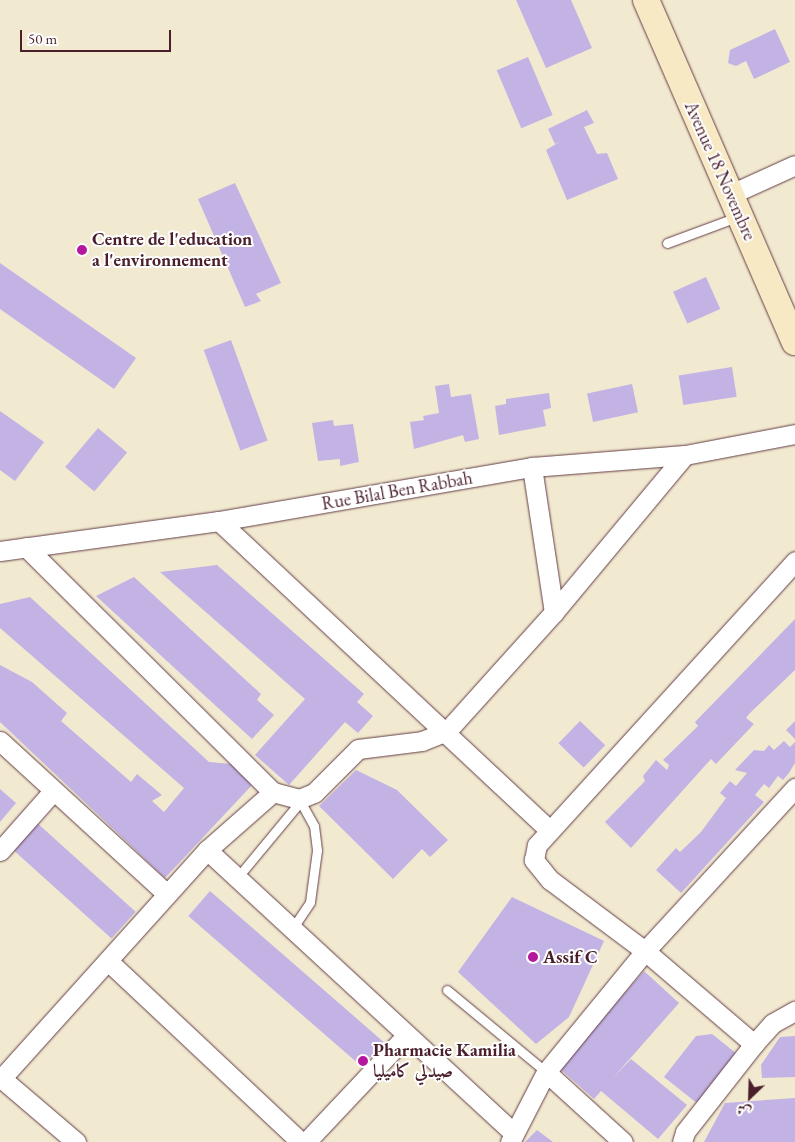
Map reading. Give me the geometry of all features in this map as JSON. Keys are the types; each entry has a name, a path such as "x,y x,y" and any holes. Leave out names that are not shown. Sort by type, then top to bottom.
{"street":[{"name":"Avenue 18 Novembre","path":"646,0 795,342"},
{"path":"734,205 795,165"},
{"name":"Rue Bilal Ben Rabbah","path":"0,551 219,521 532,467 685,455 795,434"},
{"path":"26,547 273,792 299,801 314,793 358,749 422,741 447,731 554,612 685,455"},
{"path":"532,467 554,612"},
{"path":"219,521 447,731 550,831"},
{"path":"754,1044 645,950 541,870 534,860 538,845 550,831 795,561"},
{"path":"0,741 167,894"},
{"path":"207,850 407,1035 512,1137 546,1072 645,950 795,788"},
{"path":"0,851 53,791"},
{"path":"76,1142 1,1079 207,850 273,792"},
{"path":"108,961 301,1142"},
{"path":"682,1142 685,1132 754,1044 773,1023 794,1010"},
{"path":"306,1142 407,1035"},
{"path":"546,1072 623,1142"}],"lane":[{"path":"667,243 734,205"},
{"path":"237,878 299,801 314,826 317,850 310,902 292,929"},
{"path":"447,990 546,1072"}],"building":[{"path":"516,0 571,0 592,48 546,68"},
{"path":"775,29 790,62 754,79 746,61 736,66 728,63 730,50"},
{"path":"528,57 553,115 521,128 497,70"},
{"path":"587,110 594,123 584,127 597,154 607,153 618,179 567,200 546,150 561,141 555,144 548,129"},
{"path":"235,183 281,283 256,294 261,301 245,307 198,199"},
{"path":"0,263 136,358 114,389 0,309"},
{"path":"706,277 720,309 687,324 673,292"},
{"path":"231,340 268,441 240,450 204,350"},
{"path":"732,367 737,397 683,405 679,375"},
{"path":"449,384 451,397 471,394 479,439 465,442 463,435 414,449 410,422 424,420 423,416 439,413 435,386"},
{"path":"632,384 638,412 593,422 587,394"},
{"path":"549,393 551,408 543,410 546,426 499,435 495,406 506,404 506,399"},
{"path":"0,411 44,442 15,481 0,470"},
{"path":"333,420 334,426 353,424 359,462 340,466 340,459 318,461 312,423"},
{"path":"98,428 127,452 94,491 65,467"},
{"path":"217,565 364,694 357,702 373,716 358,733 345,722 289,785 255,755 305,699 160,572"},
{"path":"134,577 261,694 257,700 274,715 252,739 96,596"},
{"path":"30,597 209,762 232,764 253,784 165,878 0,722 0,665 32,682 67,713 61,721 131,782 137,774 162,795 152,801 164,812 184,788 0,628 0,604"},
{"path":"795,619 795,670 746,718 754,724 716,764 711,759 631,848 605,822 645,781 643,776 656,760 667,770 669,765 663,760 698,726 695,722"},
{"path":"580,721 605,745 584,768 558,743"},
{"path":"795,721 795,739 786,730"},
{"path":"784,741 790,747 795,742 795,763 789,773 783,780 778,776 769,788 764,784 755,795 764,802 681,893 656,870 676,848 680,852 701,832 726,798 720,793 730,781 736,786 747,773 735,770 754,750 764,751 769,745 774,750"},
{"path":"356,770 397,790 448,840 430,857 422,849 393,879 319,806"},
{"path":"0,789 16,803 0,822"},
{"path":"36,822 136,912 111,938 12,849"},
{"path":"210,891 384,1042 362,1067 188,916"},
{"name":"Assif C","path":"512,897 604,941 569,1017 536,1044 458,972"},
{"path":"644,971 679,1003 612,1079 631,1059 687,1105 658,1139 601,1091 594,1099 559,1068"},
{"path":"712,1034 737,1054 698,1104 664,1077 696,1036"},
{"path":"795,1036 795,1077 762,1078 761,1065 780,1037"},
{"path":"795,1098 795,1142 704,1142 725,1103"},
{"path":"537,1130 553,1142 525,1142"}],"place":[{"name":"Centre de l'education a l'environnement","path":"82,250"},
{"name":"Assif C","path":"533,957"},
{"name":"Pharmacie Kamilia صيدلي كاميليا","path":"363,1061"}]}
